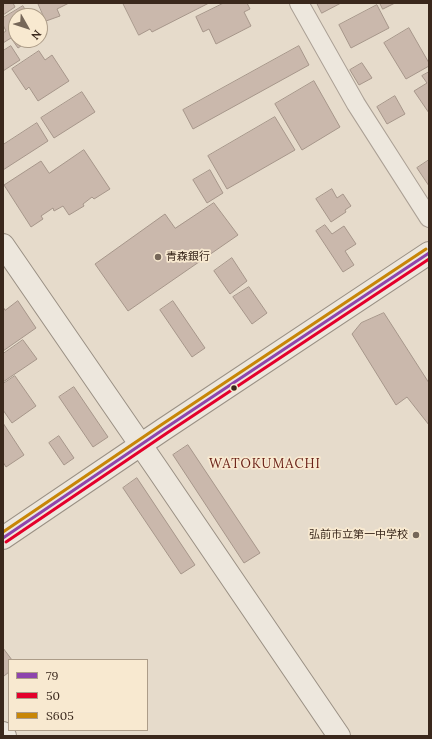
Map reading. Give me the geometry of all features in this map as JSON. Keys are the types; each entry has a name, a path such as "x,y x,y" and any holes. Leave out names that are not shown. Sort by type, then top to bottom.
{"street":[{"path":"299,3 356,104 429,218"},
{"path":"3,245 339,736"},
{"path":"3,538 429,253"}],"building":[{"path":"3,3 13,3 15,7 8,8 8,12 3,15"},
{"path":"38,3 69,3 57,9 60,16 48,20 48,8 40,8"},
{"path":"123,3 209,3 152,32 150,29 139,35"},
{"path":"224,3 247,3 250,9 244,12 251,26 216,44 209,29 203,32 196,17"},
{"path":"317,3 341,3 322,13"},
{"path":"380,3 395,3 383,9"},
{"path":"377,5 389,28 351,48 339,25"},
{"path":"8,15 8,40 3,43 3,33 6,31 3,25 3,18"},
{"path":"409,28 429,63 429,66 406,79 384,43"},
{"path":"299,46 309,65 193,129 183,110"},
{"path":"8,48 12,48 20,60 3,71 3,51"},
{"path":"39,51 45,60 52,55 69,81 38,101 29,87 26,90 12,69"},
{"path":"362,63 372,78 359,85 350,70"},
{"path":"429,72 429,113 414,91 427,83 422,76"},
{"path":"314,81 340,127 302,150 275,104"},
{"path":"82,92 95,112 54,138 41,118"},
{"path":"395,96 405,114 387,124 377,107"},
{"path":"275,117 295,150 227,189 208,156"},
{"path":"37,123 48,141 3,170 3,145"},
{"path":"84,150 110,189 94,199 92,197 83,204 84,206 69,215 63,206 54,211 53,208 41,216 43,219 31,227 4,185 41,161 49,173"},
{"path":"429,160 429,186 417,168"},
{"path":"210,170 223,193 207,203 193,180"},
{"path":"332,189 337,198 343,194 351,206 345,210 346,212 331,222 316,199"},
{"path":"214,203 238,235 128,311 95,264 165,214 175,228"},
{"path":"325,225 332,234 344,226 356,244 345,251 354,265 343,272 316,231"},
{"path":"232,258 247,281 230,294 214,271"},
{"path":"249,287 267,313 252,324 233,297"},
{"path":"18,301 36,328 3,351 3,307 5,310"},
{"path":"173,301 205,348 192,357 160,310"},
{"path":"384,313 429,383 429,425 407,397 396,405 352,334 361,323"},
{"path":"23,340 37,359 3,382 3,354"},
{"path":"15,376 36,406 12,423 3,410 3,384"},
{"path":"74,387 108,437 93,447 59,397"},
{"path":"3,423 24,455 6,467 3,462"},
{"path":"59,436 74,458 64,465 49,443"},
{"path":"188,445 260,553 244,563 173,455"},
{"path":"137,478 195,565 181,574 123,488"},
{"path":"3,648 11,659 8,659 8,673 4,676"}],"transit line":[{"name":"S605","path":"3,532 426,249"},
{"name":"79","path":"3,538 429,253"},
{"name":"50","path":"6,542 429,259"}],"place":[{"name":"青森銀行","path":"158,257"},
{"name":"弘前市立第一中学校","path":"416,535"}],"district":[{"name":"WATOKUMACHI","path":"265,464"}]}
